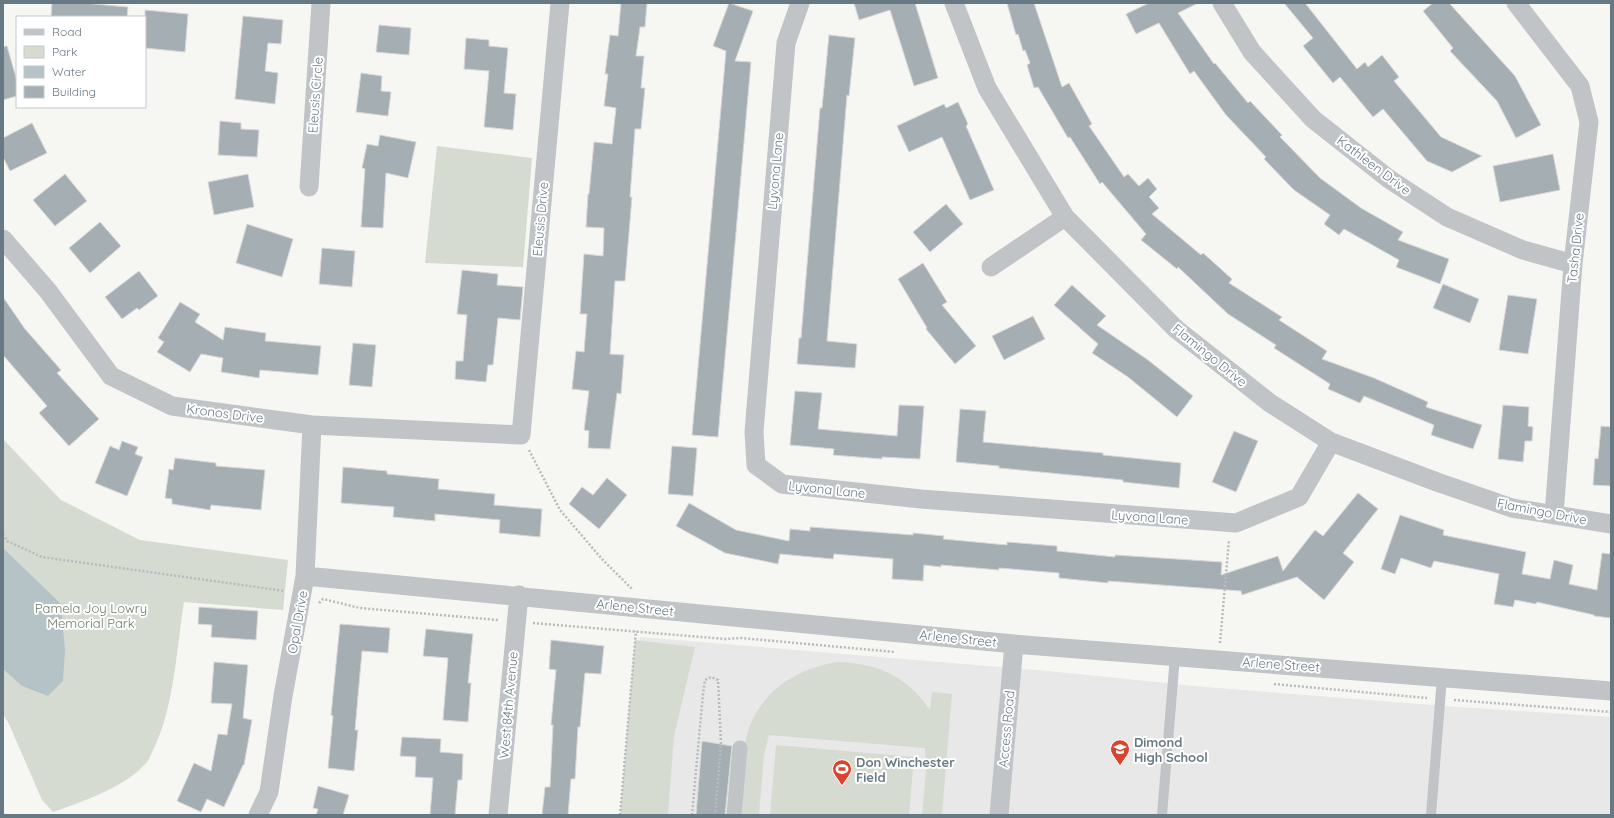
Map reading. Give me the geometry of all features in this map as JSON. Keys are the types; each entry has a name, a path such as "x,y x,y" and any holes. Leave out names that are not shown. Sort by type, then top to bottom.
{"street":[{"name":"Eleusis Circle","path":"309,187 321,3"},
{"name":"Eleusis Drive","path":"521,435 560,3"},
{"name":"Lyvona Lane","path":"800,3 786,43 754,432 756,465 782,484 921,499 1236,523 1299,497 1332,442"},
{"name":"Flamingo Drive","path":"954,3 987,88 1065,217 1176,329 1270,403 1332,442 1436,482 1512,508 1611,524"},
{"name":"Kathleen Drive","path":"1222,3 1252,52 1312,119 1389,179 1447,217 1523,250 1573,264"},
{"name":"Tasha Drive","path":"1516,3 1580,86 1589,122 1573,264 1554,515"},
{"path":"991,267 1065,217"},
{"name":"Kronos Drive","path":"3,239 48,291 111,376 172,406 312,424 521,435"},
{"name":"Opal Drive","path":"258,815 269,792 305,576 312,424"},
{"name":"Arlene Street","path":"305,576 518,595 1014,644 1611,690"},
{"name":"West 84th Avenue","path":"498,815 518,595"},
{"name":"Access Road","path":"998,815 1014,644"},
{"path":"734,815 740,748"}],"lane":[{"path":"1162,815 1175,656"},
{"path":"1431,815 1442,677"}],"path":[{"path":"521,435 560,510 602,559 636,592"},
{"path":"1220,644 1230,523"},
{"path":"3,534 7,541 42,558 286,591"},
{"path":"620,815 636,631"},
{"path":"692,815 703,694 705,680 711,677 718,680 721,744 714,815"}],"shaded area":[{"name":"Dimond High School","path":"640,637 1048,671 1205,687 1457,707 1611,717 1611,815 625,815"}],"green space":[{"path":"437,146 532,158 523,267 425,263"},
{"name":"Pamela Joy Lowry Memorial Park","path":"3,439 61,500 140,540 288,560 283,610 184,602 174,676 166,714 161,732 147,762 128,779 116,786 91,798 53,812 42,800 9,724 3,714"},
{"path":"635,640 695,647 674,736 668,815 620,815"},
{"path":"837,662 866,665 890,674 912,688 930,710 932,692 952,694 942,815 922,815 926,770 925,748 769,735 764,755 759,815 738,815 742,765 747,735 760,706 781,685 793,677 807,670"},
{"name":"Don Winchester Field","path":"776,745 914,757 909,815 770,815"}],"water":[{"path":"3,548 61,604 65,650 63,681 48,696 22,686 3,669"}],"building":[{"path":"52,3 83,3 128,7 127,16 51,16"},
{"path":"621,3 647,3 645,27 640,27 636,56 644,56 641,88 645,88 641,129 635,129 630,197 632,197 625,281 615,281 610,354 624,355 621,394 617,393 610,449 588,448 589,431 584,430 589,391 572,389 576,351 584,352 587,314 580,314 584,254 603,256 604,228 586,227 588,194 594,142 612,144 616,108 604,106 608,74 605,74 610,35 618,36"},
{"path":"729,3 753,11 735,61 751,62 718,437 692,435 726,51 713,46"},
{"path":"854,3 915,3 938,78 914,86 890,10 859,20"},
{"path":"1007,3 1034,3 1062,87 1069,83 1092,124 1089,126 1124,177 1128,174 1139,186 1148,178 1157,189 1149,197 1159,208 1152,214 1201,255 1203,253 1232,279 1229,283 1282,317 1279,320 1327,351 1322,359 1374,378 1428,402 1426,407 1482,425 1473,449 1431,435 1434,425 1364,396 1360,403 1328,389 1330,384 1274,348 1276,345 1228,314 1178,267 1177,269 1141,240 1146,234 1102,182 1100,184 1070,137 1068,138 1038,87 1034,88 1027,65 1030,63 1025,50 1023,51 1018,34 1016,35"},
{"path":"1149,3 1198,3 1178,13 1214,64 1215,63 1248,103 1250,101 1282,135 1280,137 1320,178 1361,208 1403,232 1398,240 1449,259 1440,284 1396,267 1399,260 1344,229 1339,235 1324,224 1330,215 1294,190 1264,159 1266,157 1226,115 1194,71 1190,74 1159,23 1136,34 1126,14"},
{"path":"1284,3 1305,3 1357,69 1365,62 1368,67 1382,55 1399,77 1394,81 1441,137 1482,156 1452,172 1427,161 1383,109 1373,117 1340,77 1333,83 1303,46 1313,38"},
{"path":"1433,3 1449,3 1515,76 1541,125 1516,138 1497,101 1450,51 1453,48 1423,11"},
{"path":"145,10 188,14 185,52 146,48"},
{"path":"243,16 283,20 281,44 268,43 265,71 278,73 275,104 235,99"},
{"path":"379,25 411,28 409,55 376,52"},
{"path":"829,35 855,38 849,96 847,95 827,341 857,344 855,368 797,364 799,338 801,338 820,108 822,108"},
{"path":"466,38 489,40 489,46 508,48 504,93 516,94 513,130 484,127 489,71 464,69"},
{"path":"7,46 16,78 16,96 3,100 3,47"},
{"path":"361,73 382,76 381,91 391,92 388,116 356,112"},
{"path":"958,102 968,124 966,126 994,190 970,200 942,137 909,152 897,126 944,104 946,108"},
{"path":"220,121 241,123 241,129 259,130 257,157 218,155"},
{"path":"32,123 47,153 10,171 3,157 3,138"},
{"path":"380,135 416,142 408,178 386,173 383,228 361,227 365,169 362,168 367,144 378,146"},
{"path":"1553,154 1560,190 1500,202 1493,166"},
{"path":"65,174 87,201 55,226 33,200"},
{"path":"248,174 254,207 214,215 208,182"},
{"path":"946,204 963,224 930,252 913,232"},
{"path":"100,222 121,246 90,273 69,248"},
{"path":"247,224 293,239 282,277 236,263"},
{"path":"322,248 355,251 352,287 319,284"},
{"path":"923,263 947,302 942,305 976,346 955,364 926,329 927,328 898,279"},
{"path":"462,270 498,274 497,285 523,287 520,320 498,318 493,365 488,365 486,382 455,379 456,361 463,361 467,315 457,314"},
{"path":"139,271 158,296 139,310 137,308 122,319 105,297"},
{"path":"1443,284 1479,299 1470,323 1433,308"},
{"path":"1072,285 1106,316 1097,325 1148,360 1193,396 1177,417 1128,377 1092,353 1098,344 1054,305"},
{"path":"1508,295 1537,299 1528,354 1499,350"},
{"path":"3,297 25,329 61,370 57,373 99,419 69,446 39,413 47,406 3,355"},
{"path":"180,302 200,314 195,322 223,340 225,327 266,333 265,341 321,346 318,375 260,370 259,378 221,372 223,358 201,354 190,372 157,352 164,342 158,338"},
{"path":"1033,316 1045,339 1004,360 992,336"},
{"path":"353,343 376,345 372,387 349,385"},
{"path":"795,391 822,393 818,429 897,436 899,405 924,406 920,459 882,457 882,459 833,455 834,449 790,445"},
{"path":"1503,405 1529,407 1528,426 1533,427 1532,441 1525,441 1523,462 1498,459"},
{"path":"960,409 986,411 983,442 1103,453 1103,455 1181,463 1179,488 1123,482 1123,480 999,468 999,466 956,462"},
{"path":"1601,426 1611,427 1611,486 1593,485 1595,458 1598,459"},
{"path":"1234,431 1258,441 1236,492 1212,482"},
{"path":"122,441 138,447 135,454 143,457 127,496 95,483 110,446 119,450"},
{"path":"672,446 697,448 693,496 668,494"},
{"path":"175,458 216,463 216,466 265,470 261,510 211,505 210,510 172,504 172,499 165,498 169,469 173,470"},
{"path":"343,467 387,471 387,474 439,479 438,489 495,494 494,505 542,509 540,537 499,533 500,520 435,514 435,521 393,517 394,507 341,503"},
{"path":"607,478 627,495 599,529 569,504 582,487 593,495"},
{"path":"1358,493 1378,509 1343,553 1354,562 1324,600 1297,577 1242,595 1241,591 1108,581 1108,583 1059,578 1059,573 941,565 941,567 924,565 923,581 892,579 893,559 834,554 833,559 780,554 778,564 725,553 676,526 689,503 736,530 789,541 790,529 810,531 810,527 913,535 913,533 944,536 943,539 1007,545 1007,542 1057,546 1057,551 1115,557 1115,555 1222,562 1221,575 1278,556 1283,571 1315,530 1323,536"},
{"path":"1400,515 1444,530 1443,535 1526,552 1522,574 1550,579 1554,560 1573,565 1569,584 1597,590 1602,553 1611,554 1611,618 1594,616 1537,602 1536,604 1515,600 1513,607 1494,604 1499,574 1434,561 1431,568 1401,558 1395,574 1381,569"},
{"path":"199,607 258,611 256,640 211,637 212,625 198,624"},
{"path":"340,624 390,628 388,653 362,651 355,730 358,730 354,771 328,768 333,716 331,715"},
{"path":"426,629 473,634 468,683 471,683 468,722 443,720 448,658 423,656"},
{"path":"551,640 604,646 601,674 585,673 580,727 578,727 575,779 571,779 568,815 542,815 545,787 550,787 553,725 551,725 556,670 549,669"},
{"path":"214,662 248,665 243,718 252,720 244,765 224,807 207,799 201,812 177,801 194,763 211,771 218,734 227,735 232,704 211,703"},
{"path":"402,737 441,739 440,752 463,754 462,780 458,780 455,815 430,815 433,778 415,777 416,757 400,756"},
{"path":"702,741 732,746 725,815 696,815"},
{"path":"318,786 349,795 343,815 316,815 318,809 313,808"}],"place":[{"name":"Dimond High School","path":"1120,766"},
{"name":"Don Winchester Field","path":"842,786"}]}
